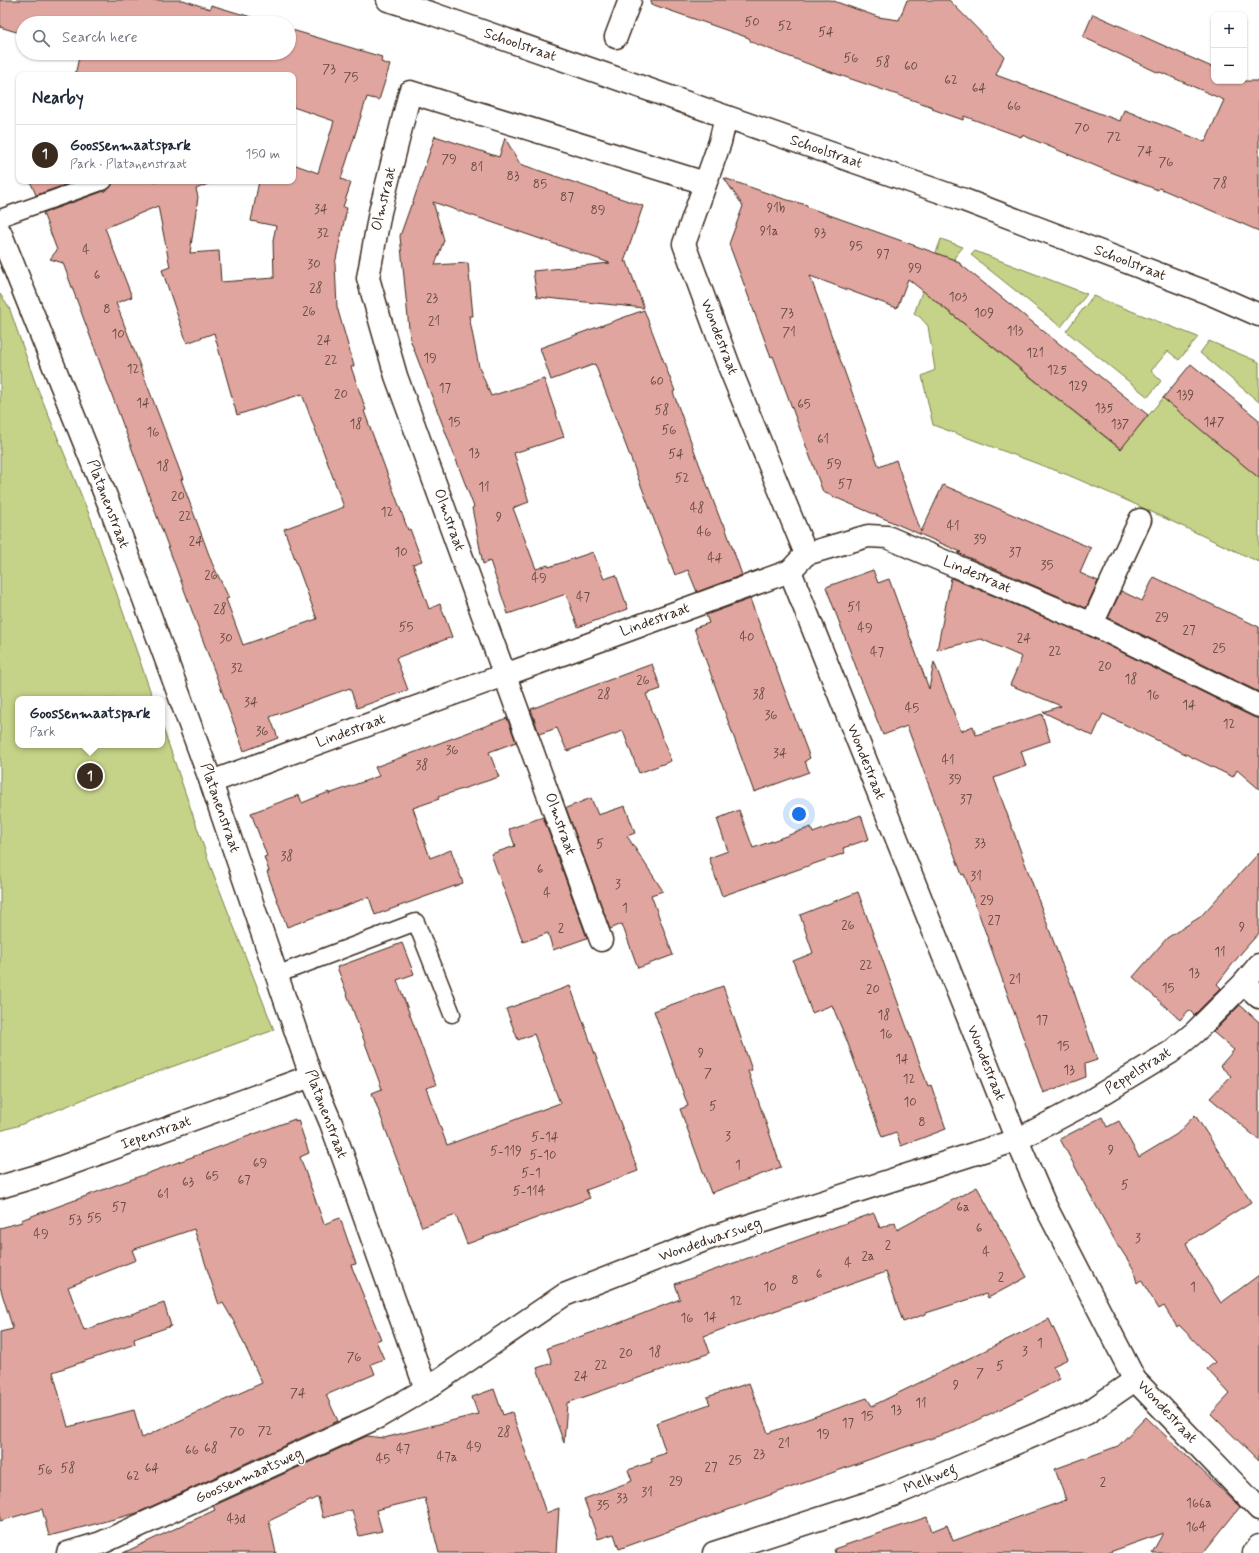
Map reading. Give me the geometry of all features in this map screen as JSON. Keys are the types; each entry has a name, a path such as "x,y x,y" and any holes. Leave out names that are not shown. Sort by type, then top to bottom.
{"street":[{"name":"Schoolstraat","path":"388,0 726,116 971,203 1211,294 1259,315"},
{"path":"616,37 630,0"},
{"name":"Olmstraat","path":"601,940 506,675 396,376 368,278 380,212 410,92 705,183"},
{"name":"Wondestraat","path":"726,116 720,142 684,244 729,366 806,554"},
{"name":"Platanenstraat","path":"0,231 111,509 211,782 276,975 312,1076 331,1123 426,1389"},
{"path":"1092,624 1140,520"},
{"name":"Lindestraat","path":"211,782 790,571 806,554 868,536 886,537 1092,624 1259,706"},
{"name":"Wondestraat","path":"790,571 1017,1140 1045,1205 1135,1380 1259,1509"},
{"name":"Peppelstraat","path":"1017,1140 1087,1103 1170,1052 1251,990 1259,965"},
{"name":"Iepenstraat","path":"0,1187 37,1176 312,1076"},
{"name":"Wondedwarsweg","path":"426,1389 564,1294 707,1239 1017,1140"},
{"name":"Melkweg","path":"714,1553 893,1495 1087,1413 1135,1380"},
{"name":"Goossenmaatsweg","path":"68,1553 101,1543 371,1420 426,1389"},
{"path":"1254,1553 1259,1546"}],"lane":[{"name":"Platanenstraat","path":"0,231 98,184"},
{"path":"276,975 416,922 452,1014"}],"green space":[{"path":"941,239 963,247 954,258 963,266 935,301 1120,449 1163,398 1259,478 1259,562 1128,501 1068,475 933,425 922,376 935,370 928,326 920,317 914,314"},
{"path":"975,251 1087,294 1061,327 971,255"},
{"path":"0,294 9,307 35,382 91,519 152,696 15,696 15,748 165,748 165,734 210,865 274,1030 99,1093 20,1125 0,1131"},
{"path":"1093,296 1198,337 1179,360 1168,351 1151,371 1161,381 1148,397 1066,331"},
{"path":"1209,341 1259,362 1259,402 1200,353"}],"building":[{"path":"0,0 183,0 210,9 211,5 248,16 16,16 16,32 0,27"},
{"path":"651,0 831,0 878,17 899,20 907,0 949,0 1004,56 996,75 1120,121 1124,110 1205,142 1224,100 1160,72 1159,73 1083,37 1093,14 1211,67 1211,84 1247,84 1247,81 1259,81 1259,231 1159,188 1158,190 1103,169 1022,135 1021,137 964,116 963,120 932,109 933,107 819,68 751,42 749,38 651,4"},
{"path":"296,31 382,57 381,62 390,65 379,100 367,97 341,179 351,183 343,207 347,208 335,264 337,307 354,366 351,367 366,410 364,411 408,530 410,529 422,561 413,564 429,609 440,604 452,637 396,658 408,690 357,708 350,688 294,708 270,717 278,738 244,751 63,263 50,259 57,250 43,213 107,190 112,184 208,184 196,189 198,197 190,253 219,251 221,282 274,278 273,240 276,226 251,221 258,184 296,184 296,165 318,173 334,121 296,108 296,72 76,72 78,60 296,60","holes":["158,206 170,267 162,270 187,343 214,333 237,415 302,394 344,507 284,529 317,619 243,645 226,599 229,598 212,563 181,479 183,479 116,303 132,297 105,228"]},
{"path":"435,136 499,157 505,138 520,164 643,206 624,262 627,262 644,308 537,297 533,271 610,263 433,202 444,240 435,265 468,263 473,316 469,316 479,367 491,396 544,379 564,437 514,453 529,502 513,508 536,569 548,565 549,567 593,552 604,579 616,575 628,609 578,627 566,594 508,614 490,561 483,564 472,508 474,507 410,339 400,236"},
{"path":"724,178 784,199 807,205 807,207 955,260 1148,415 1121,449 908,279 897,308 810,276 879,467 896,460 921,532 943,485 1091,548 1080,573 1098,581 1086,608 958,553 961,552 823,492 773,356 771,357 729,244 743,206"},
{"path":"31,184 67,184 36,195"},
{"path":"644,310 675,391 673,392 697,458 722,524 724,524 742,575 697,592 688,570 675,575 595,364 551,380 540,348"},
{"path":"1191,364 1259,420 1259,478 1163,398"},
{"path":"873,570 878,583 889,579 929,689 934,662 961,731 973,726 976,735 1042,714 1050,741 1021,751 1026,766 994,778 1061,962 1072,986 1097,1060 1085,1064 1086,1077 1043,1093 980,917 964,874 962,875 907,726 883,735 826,587"},
{"path":"1154,577 1259,627 1259,692 1108,618 1121,591 1142,601"},
{"path":"951,578 1087,635 1253,717 1259,718 1259,789 1237,770 1233,777 1103,714 1093,736 1043,712 1061,706 1010,685 1022,657 981,639 937,650"},
{"path":"750,599 810,758 805,761 809,772 754,792 694,628 709,623 706,615"},
{"path":"652,664 661,689 646,694 671,761 639,773 623,731 567,751 557,728 539,734 531,709"},
{"path":"507,718 516,742 489,752 499,777 438,797 439,799 413,808 430,858 451,850 463,883 375,915 369,897 287,927 267,872 269,871 264,857 267,856 251,813 299,795 302,803 329,792 329,794 379,776 375,767"},
{"path":"591,798 598,815 625,806 635,833 627,836 663,891 651,895 673,955 638,968 622,924 610,929 566,808"},
{"path":"739,810 753,848 811,827 813,833 861,815 869,839 843,848 845,853 722,896 709,858 728,851 717,819"},
{"path":"543,817 587,938 553,950 548,933 523,942 491,854 515,846 509,829"},
{"path":"1259,853 1259,933 1217,984 1221,988 1194,1015 1189,1010 1180,1020 1133,977 1167,938 1200,917"},
{"path":"858,892 928,1086 931,1085 946,1129 901,1146 896,1132 882,1137 847,1041 832,1005 812,1013 793,961 813,953 800,915"},
{"path":"402,943 414,974 397,980 436,1085 426,1088 447,1145 560,1103 534,1034 518,1040 506,1009 570,986 638,1171 586,1190 590,1198 467,1244 456,1215 422,1227 372,1093 382,1089 337,967"},
{"path":"723,986 752,1070 748,1071 781,1167 711,1193 680,1109 688,1106 654,1011"},
{"path":"1240,1005 1259,1022 1259,1140 1210,1098 1231,1076 1220,1066 1234,1050 1213,1032"},
{"path":"1195,1115 1251,1202 1186,1243 1196,1264 1221,1303 1259,1275 1259,1461 1211,1414 1230,1394 1207,1369 1215,1362 1179,1325 1177,1327 1164,1306 1159,1309 1141,1280 1137,1283 1133,1268 1119,1248 1060,1139 1102,1117 1107,1127 1119,1121 1139,1157 1177,1134"},
{"path":"295,1119 295,1121 298,1120 309,1153 300,1157 324,1224 340,1218 356,1264 351,1265 381,1339 376,1341 384,1359 371,1364 375,1374 326,1395 338,1421 137,1513 49,1536 42,1509 0,1521 0,1332 13,1329 0,1287 0,1228 22,1222 21,1220","holes":["194,1229 219,1305 223,1303 234,1322 262,1383 142,1438 134,1410 68,1427 53,1372 135,1344 134,1339 171,1326 164,1303 84,1330 68,1287 136,1260 132,1250"]},
{"path":"977,1187 1027,1277 988,1298 986,1294 903,1322 886,1272 728,1327 704,1336 710,1353 567,1403 564,1443 537,1368 552,1363 547,1348 614,1325 680,1299 675,1284 874,1213 880,1228 895,1222 897,1230"},
{"path":"1049,1319 1068,1359 1053,1366 1060,1379 1015,1402 954,1431 893,1451 619,1549 614,1534 598,1539 584,1499 632,1481 628,1470 652,1462 651,1458 666,1453 656,1423 710,1404 707,1397 749,1383 768,1433 867,1398 872,1406"},
{"path":"494,1389 503,1415 512,1412 546,1513 559,1508 556,1553 439,1553 425,1498 376,1510 382,1531 359,1536 352,1510 323,1518 318,1497 269,1521 276,1553 123,1553 215,1510 213,1506 367,1436 384,1438 478,1414 472,1397"},
{"path":"1146,1417 1240,1507 1203,1553 1152,1553 1163,1533 1107,1553 835,1553 834,1549 927,1517 932,1531 947,1525 953,1541 1066,1500 1055,1469 1118,1446"}],"place":[{"name":"Goossenmaatspark","path":"90,776"}]}
